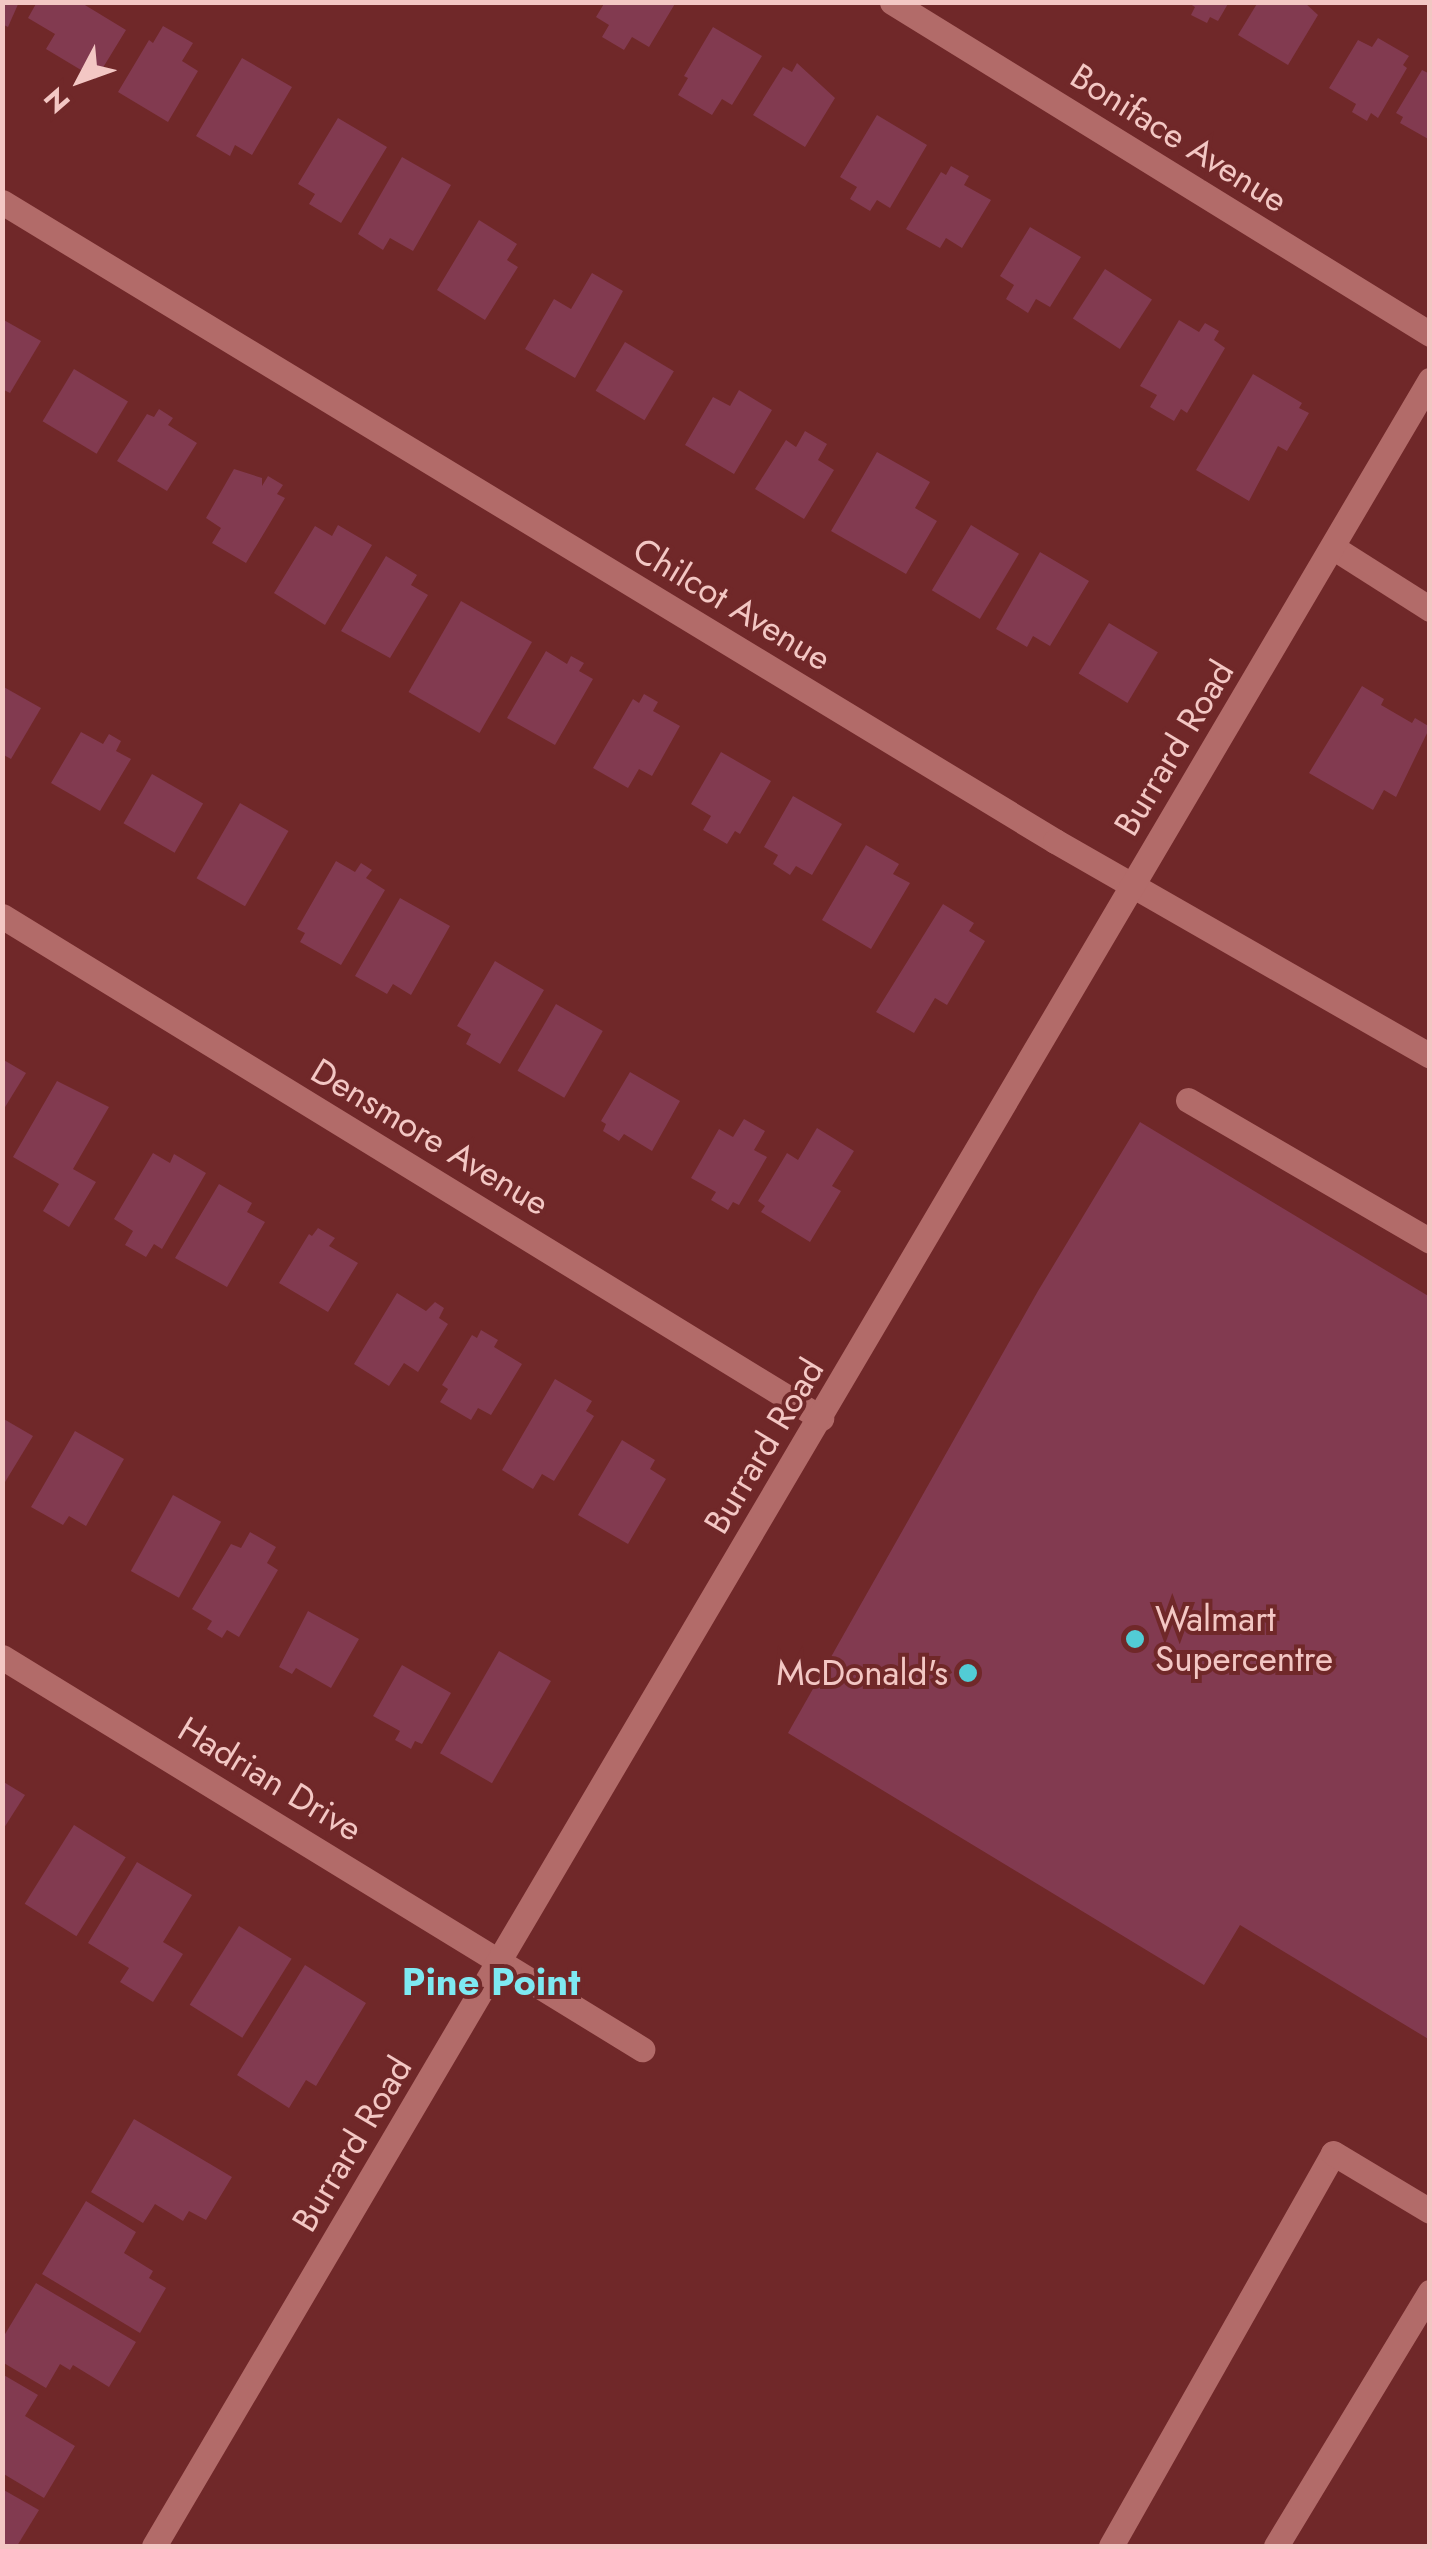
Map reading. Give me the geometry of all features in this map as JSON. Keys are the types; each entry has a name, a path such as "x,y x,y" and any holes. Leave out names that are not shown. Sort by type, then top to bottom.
{"street":[{"name":"Boniface Avenue","path":"892,2 1430,334"},
{"name":"Chilcot Avenue","path":"2,202 1134,885 1430,1056"},
{"name":"Burrard Road","path":"154,2546 1430,380"},
{"path":"1334,548 1430,608"},
{"name":"Densmore Avenue","path":"2,916 821,1418"},
{"path":"1188,1100 1429,1239"},
{"name":"Hadrian Drive","path":"2,1656 642,2049"},
{"path":"1112,2546 1333,2153 1430,2211"},
{"path":"1276,2546 1430,2292"}],"building":[{"path":"2,2 19,2 8,27 2,24"},
{"path":"37,2 80,2 126,30 96,79 46,49 55,34 28,18"},
{"path":"605,2 676,2 649,47 632,37 624,50 602,37 609,25 596,17"},
{"path":"1187,2 1229,2 1218,21 1210,17 1207,23 1191,15 1195,7"},
{"path":"1258,2 1304,2 1318,15 1288,65 1238,35"},
{"path":"163,26 193,43 182,61 198,71 168,122 118,92 149,40 153,43"},
{"path":"713,27 762,56 732,105 722,99 712,115 678,95 688,78 684,76"},
{"path":"1378,38 1409,56 1403,65 1407,68 1378,118 1371,113 1367,121 1352,112 1356,104 1329,88 1358,40 1372,47"},
{"path":"242,58 292,87 252,155 235,145 230,156 196,136"},
{"path":"797,63 835,98 805,147 753,115 783,67 792,72"},
{"path":"1422,70 1430,74 1430,140 1400,123 1403,117 1396,113"},
{"path":"877,115 927,145 890,208 877,200 870,211 850,199 857,187 840,177"},
{"path":"338,118 387,147 341,223 309,204 315,194 298,184"},
{"path":"402,157 451,185 413,251 390,238 383,250 358,234"},
{"path":"951,166 969,176 964,185 991,200 962,248 946,238 940,248 906,229 941,172 946,175"},
{"path":"479,220 517,244 507,260 518,267 485,320 437,290"},
{"path":"1030,227 1081,257 1050,307 1036,299 1028,313 1006,299 1014,285 1000,276"},
{"path":"1105,269 1152,299 1120,349 1073,318"},
{"path":"592,273 623,291 575,378 525,349 554,299 571,309"},
{"path":"2,319 41,341 10,393 2,389"},
{"path":"1179,320 1199,332 1205,323 1219,331 1214,340 1225,348 1187,413 1181,409 1174,421 1150,407 1157,395 1140,386"},
{"path":"625,342 674,371 645,420 596,391"},
{"path":"74,369 128,401 97,454 43,421"},
{"path":"1253,374 1302,403 1299,408 1309,413 1287,451 1278,446 1249,501 1196,470"},
{"path":"739,390 772,410 734,474 685,445 713,397 730,406"},
{"path":"159,409 173,418 168,425 197,443 167,491 117,461 147,414 154,417"},
{"path":"805,431 827,444 818,460 834,470 804,519 755,489 786,440 796,447"},
{"path":"877,452 930,482 915,508 937,521 906,574 831,531"},
{"path":"234,469 262,478 262,486 268,476 283,485 277,494 285,498 246,563 212,543 221,528 206,518"},
{"path":"338,525 372,545 325,625 274,593 315,526 332,536"},
{"path":"971,525 1019,554 980,619 932,590"},
{"path":"1040,552 1089,581 1050,646 1033,636 1027,647 996,629"},
{"path":"386,556 417,575 411,585 428,595 390,658 341,631"},
{"path":"461,601 532,642 480,733 408,692"},
{"path":"1109,623 1158,652 1127,703 1079,674"},
{"path":"546,651 567,664 571,656 584,663 579,671 593,679 555,745 507,718"},
{"path":"2,686 41,708 11,759 2,754"},
{"path":"1362,686 1384,699 1381,705 1412,723 1415,718 1430,727 1396,797 1384,790 1373,810 1309,773"},
{"path":"644,694 658,702 653,711 680,726 652,776 639,769 628,788 593,768 633,699 639,703"},
{"path":"81,732 103,744 109,734 121,741 116,751 131,759 100,811 51,783"},
{"path":"721,752 771,781 740,834 735,831 727,844 703,830 711,816 691,804"},
{"path":"152,774 203,804 175,853 124,823"},
{"path":"793,796 842,824 812,875 796,866 790,875 773,864 778,855 764,847"},
{"path":"240,803 288,831 245,906 196,878"},
{"path":"866,845 899,864 893,874 910,883 871,949 822,920"},
{"path":"336,861 355,872 361,863 372,870 366,878 385,890 341,965 300,942 305,933 297,929"},
{"path":"400,898 450,926 411,995 393,984 387,994 355,976"},
{"path":"943,904 974,923 969,931 985,941 947,1005 935,998 914,1033 876,1012"},
{"path":"495,961 544,990 500,1064 466,1044 471,1034 457,1026"},
{"path":"556,1004 603,1031 564,1098 518,1071"},
{"path":"2,1059 26,1073 2,1112"},
{"path":"630,1072 680,1101 652,1151 624,1134 619,1141 603,1131 606,1124 601,1121"},
{"path":"57,1081 109,1107 73,1169 96,1182 69,1227 43,1211 59,1184 13,1157"},
{"path":"744,1119 765,1131 754,1150 767,1157 739,1205 733,1202 728,1210 711,1200 716,1192 691,1178 719,1129 733,1137"},
{"name":"Walmart Supercentre","path":"1140,1122 1430,1297 1430,2040 1240,1925 1204,1985 788,1733 1038,1291"},
{"path":"817,1128 854,1151 832,1186 841,1191 810,1242 761,1212 765,1206 758,1201 787,1153 798,1160"},
{"path":"153,1153 170,1163 174,1154 206,1173 162,1249 154,1244 146,1257 125,1245 133,1231 114,1219"},
{"path":"219,1184 252,1203 247,1212 265,1222 227,1287 175,1258"},
{"path":"318,1228 335,1238 329,1246 358,1263 328,1312 279,1283 309,1234 312,1236"},
{"path":"397,1293 426,1311 435,1302 444,1308 439,1318 448,1324 418,1372 404,1363 389,1386 354,1364"},
{"path":"481,1330 498,1340 494,1347 522,1364 491,1415 478,1408 471,1420 440,1402 448,1389 442,1385 472,1335 477,1338"},
{"path":"555,1379 592,1401 586,1411 594,1416 554,1481 542,1474 533,1489 502,1470"},
{"path":"2,1418 33,1436 2,1487"},
{"path":"75,1431 124,1459 86,1526 69,1516 63,1525 31,1507"},
{"path":"622,1440 655,1460 650,1469 666,1479 628,1544 578,1515"},
{"path":"173,1495 221,1522 179,1598 131,1571"},
{"path":"250,1532 276,1547 267,1563 278,1570 239,1637 227,1630 222,1638 207,1629 212,1621 192,1609 231,1544 241,1548"},
{"path":"308,1611 359,1639 331,1688 296,1668 292,1674 279,1667"},
{"path":"499,1651 551,1681 492,1783 440,1753"},
{"path":"402,1665 451,1693 422,1744 415,1741 411,1749 395,1740 400,1731 373,1716"},
{"path":"2,1781 25,1795 2,1831"},
{"path":"74,1825 126,1857 76,1936 25,1904"},
{"path":"137,1862 192,1895 163,1942 183,1954 153,2002 120,1982 129,1968 88,1943"},
{"path":"239,1926 292,1959 242,2038 190,2005"},
{"path":"305,1965 366,2003 316,2086 306,2080 289,2108 237,2075"},
{"path":"134,2119 232,2177 206,2220 189,2211 183,2221 155,2204 143,2223 91,2192"},
{"path":"86,2201 136,2232 124,2253 153,2271 149,2278 166,2288 140,2333 42,2274"},
{"path":"36,2283 136,2342 109,2387 73,2365 70,2370 60,2364 46,2388 2,2362 2,2339"},
{"path":"2,2374 38,2395 25,2416 75,2446 44,2498 2,2473"},
{"path":"2,2489 39,2510 17,2546 2,2546"}],"place":[{"name":"Walmart Supercentre","path":"1135,1639"},
{"name":"McDonald's","path":"968,1673"}],"district":[{"name":"Pine Point","path":"491,1982"}]}
